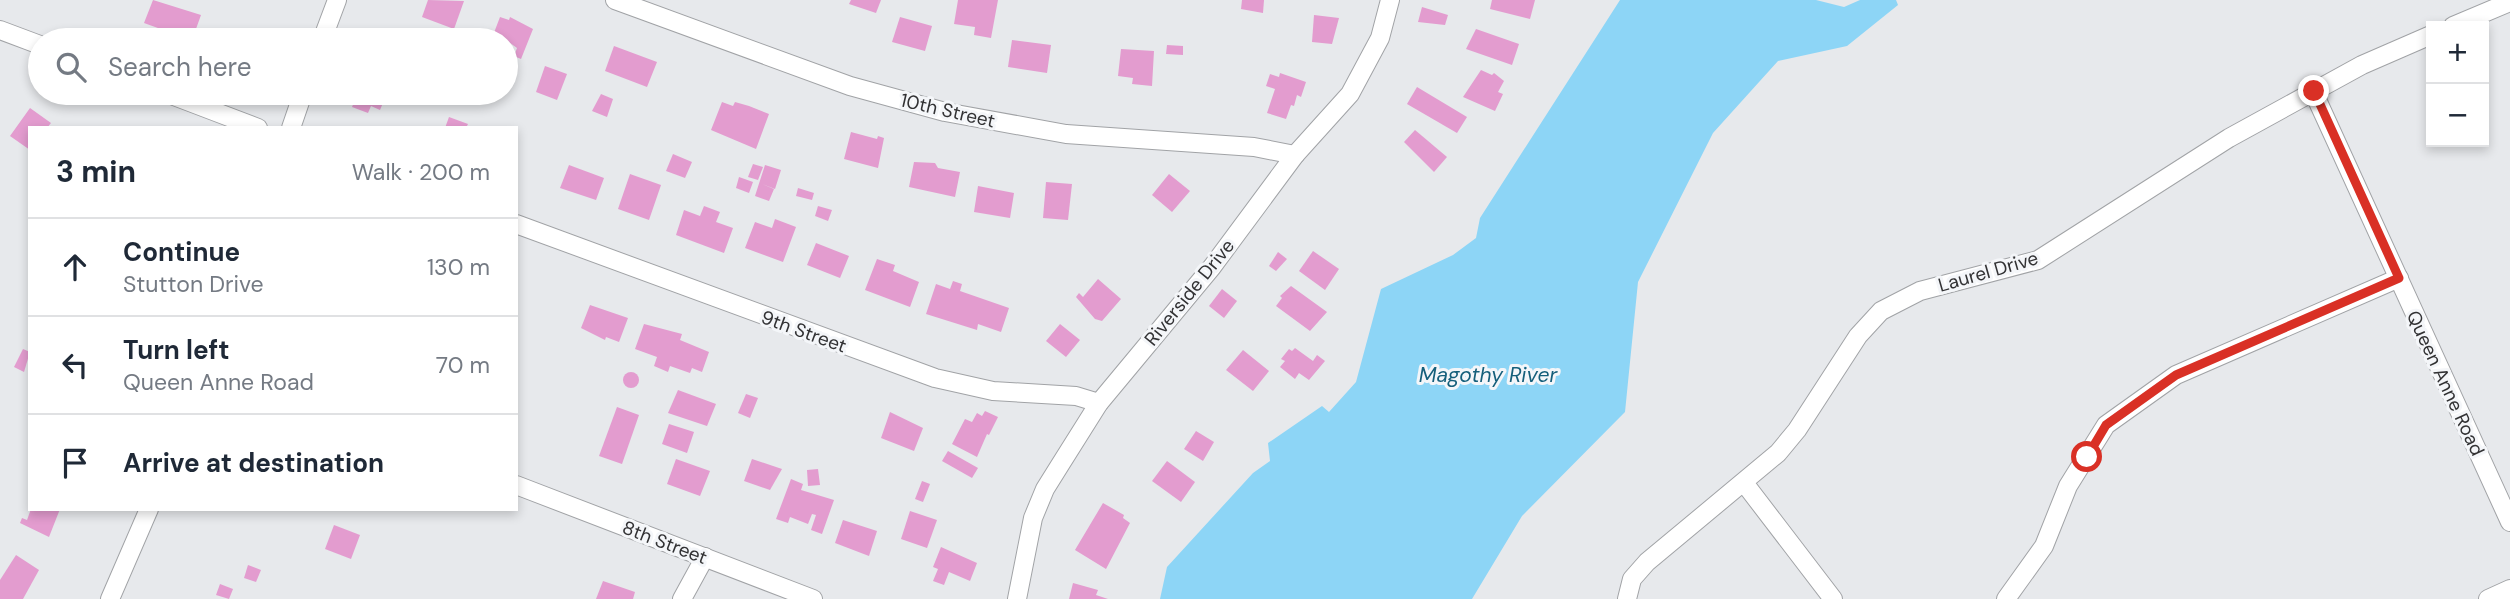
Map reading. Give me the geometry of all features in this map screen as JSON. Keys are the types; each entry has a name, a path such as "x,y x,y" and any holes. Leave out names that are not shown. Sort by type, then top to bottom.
{"street":[{"path":"326,28 337,0"},
{"name":"10th Street","path":"615,0 850,86 944,112 1066,134 1254,147 1295,155"},
{"name":"Riverside Drive","path":"1017,599 1033,518 1045,489 1099,403 1212,267 1295,155 1350,94 1380,38 1390,0"},
{"path":"2464,21 2510,2"},
{"path":"0,30 28,40"},
{"name":"Laurel Drive","path":"1627,599 1632,579 1647,562 1745,484 1778,453 1797,430 1858,336 1881,312 1920,291 2038,260 2229,138 2362,65 2426,37"},
{"name":"Queen Anne Road","path":"2314,91 2510,522"},
{"path":"198,105 253,126"},
{"path":"292,126 299,105"},
{"name":"9th Street","path":"518,225 935,378 993,391 1076,396 1099,403"},
{"path":"2006,599 2043,546 2068,486 2106,425 2176,375 2399,278"},
{"path":"1745,484 1833,599"},
{"name":"8th Street","path":"518,486 813,599"},
{"path":"110,599 148,511"},
{"path":"682,599 705,557"},
{"path":"2488,599 2510,589"}],"water":[{"name":"Magothy River","path":"1620,0 1816,0 1844,7 1860,0 1896,0 1898,5 1847,46 1778,61 1713,133 1638,282 1625,412 1522,516 1472,599 1160,599 1167,567 1253,473 1270,461 1268,443 1322,406 1329,412 1356,382 1381,289 1453,255 1476,238 1480,218"}],"building":[{"path":"153,0 201,15 196,28 158,28 144,23"},
{"path":"428,0 464,1 454,28 422,17"},
{"path":"851,0 881,0 876,13 849,4"},
{"path":"958,0 998,0 991,38 974,35 975,27 954,24"},
{"path":"1242,0 1264,0 1263,13 1241,9"},
{"path":"1492,0 1535,0 1530,19 1490,9"},
{"path":"1422,7 1448,15 1445,25 1418,22"},
{"path":"1314,15 1339,18 1332,44 1312,42"},
{"path":"500,17 509,20 510,17 533,29 521,59 518,58 518,28 496,28"},
{"path":"900,17 932,26 925,51 892,42"},
{"path":"1476,29 1519,44 1512,65 1466,49"},
{"path":"1012,40 1051,45 1047,73 1008,67"},
{"path":"1167,45 1183,46 1183,55 1166,54"},
{"path":"614,46 657,62 647,87 605,71"},
{"path":"1121,49 1154,51 1152,86 1132,84 1133,78 1118,76"},
{"path":"545,66 567,74 557,100 536,92"},
{"path":"1481,70 1492,75 1494,73 1504,81 1498,92 1503,94 1495,111 1463,97"},
{"path":"1280,73 1306,82 1301,97 1297,95 1286,119 1267,113 1275,89 1266,86 1270,74 1279,77"},
{"path":"1417,87 1467,117 1457,133 1407,104"},
{"path":"601,94 613,99 607,117 592,111"},
{"path":"722,102 733,106 735,102 769,114 756,149 711,130"},
{"path":"382,105 380,110 371,106 368,113 352,107"},
{"path":"30,108 51,123 49,126 28,126 28,149 10,136"},
{"path":"449,117 468,124 467,126 446,126"},
{"path":"1415,130 1447,157 1434,172 1404,142"},
{"path":"851,132 877,139 878,136 884,138 878,168 844,159"},
{"path":"673,154 692,162 685,178 666,171"},
{"path":"914,162 935,163 938,168 960,172 955,197 909,187"},
{"path":"753,164 763,167 758,180 748,177"},
{"path":"569,165 604,178 596,200 560,188"},
{"path":"765,165 781,170 775,189 762,184 774,189 769,201 755,196"},
{"path":"630,174 661,185 649,220 618,209"},
{"path":"1169,174 1190,191 1172,212 1152,195"},
{"path":"739,177 753,182 749,193 736,188"},
{"path":"1046,182 1072,184 1068,220 1043,218"},
{"path":"978,186 1014,193 1010,218 974,212"},
{"path":"798,188 814,193 812,200 796,196"},
{"path":"704,206 720,212 716,222 733,228 724,253 676,235 684,210 700,216"},
{"path":"818,206 832,210 828,221 815,216"},
{"path":"775,219 796,227 783,262 745,248 755,222 772,228"},
{"path":"816,243 849,256 840,278 807,265"},
{"path":"1313,251 1339,269 1325,290 1299,271"},
{"path":"1278,252 1287,259 1276,271 1269,266"},
{"path":"877,259 895,265 893,271 919,282 910,307 865,290"},
{"path":"1098,279 1121,299 1102,321 1095,319 1076,297 1079,293 1083,297"},
{"path":"953,281 962,284 960,291 1009,308 1001,332 978,324 977,330 926,314 936,284 950,289"},
{"path":"1291,286 1327,312 1310,331 1276,306 1282,298 1280,296"},
{"path":"1222,289 1237,301 1224,318 1209,306"},
{"path":"590,305 628,318 619,342 606,337 605,340 581,328"},
{"path":"644,324 682,334 680,340 709,352 702,372 692,368 690,373 670,366 668,372 654,366 657,357 635,349"},
{"path":"1060,324 1080,340 1066,357 1046,341"},
{"path":"1295,348 1313,361 1317,355 1325,361 1309,380 1299,373 1295,379 1280,367 1285,361 1281,359 1289,349 1292,351"},
{"path":"23,349 28,351 24,372 14,367"},
{"path":"1243,350 1269,371 1253,391 1226,370"},
{"path":"631,372 637,374 637,386 631,388 625,386 623,380 625,374"},
{"path":"678,390 716,404 707,426 668,413"},
{"path":"746,394 758,398 750,418 738,413"},
{"path":"617,407 639,415 622,464 599,456"},
{"path":"985,411 998,417 977,457 952,444 965,419 972,422 977,413 982,416"},
{"path":"890,412 923,428 914,451 881,438"},
{"path":"669,424 694,432 687,453 662,444"},
{"path":"1196,431 1214,442 1203,461 1184,449"},
{"path":"948,451 978,468 972,478 942,461"},
{"path":"676,459 710,471 700,496 667,484"},
{"path":"752,459 782,469 770,490 744,481"},
{"path":"1167,461 1195,482 1181,502 1152,481"},
{"path":"818,469 820,485 808,486 807,470"},
{"path":"791,479 803,484 801,490 834,500 822,534 811,530 816,515 812,514 808,524 790,517 788,523 776,519"},
{"path":"922,481 930,484 923,502 915,499"},
{"path":"1103,503 1124,515 1123,518 1130,523 1106,569 1075,550"},
{"path":"30,511 59,511 49,537 20,523 22,518 27,520"},
{"path":"910,511 937,520 927,548 901,539"},
{"path":"843,520 877,531 869,556 835,543"},
{"path":"334,525 360,535 351,559 325,549"},
{"path":"941,547 977,563 970,581 949,572 944,585 933,581 938,569 933,567"},
{"path":"16,555 39,570 23,599 0,599 0,580"},
{"path":"248,565 261,570 256,582 244,578"},
{"path":"603,581 635,592 633,599 596,599"},
{"path":"1073,583 1098,590 1096,595 1108,599 1069,599"},
{"path":"220,584 233,589 229,599 216,595"}],"route":[{"path":"2087,457 2106,425 2176,375 2399,278 2314,91"}]}
